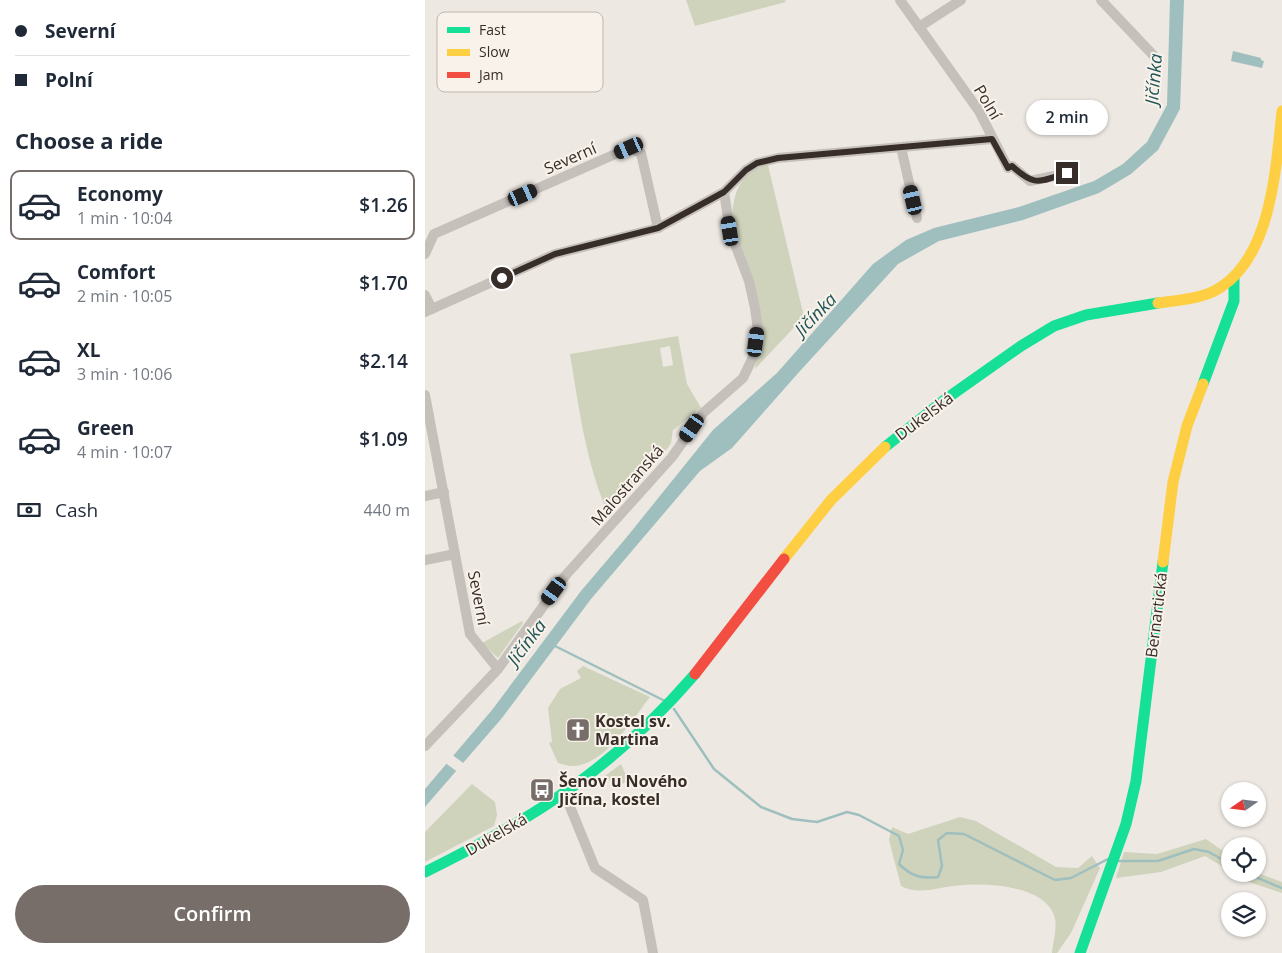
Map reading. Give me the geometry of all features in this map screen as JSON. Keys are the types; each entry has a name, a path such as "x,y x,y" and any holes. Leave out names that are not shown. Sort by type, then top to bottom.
{"main road":[{"name":"Dukelská","path":"425,872 483,842 564,792 621,750 677,696 834,497 891,440 925,413 1052,326 1090,314 1210,292 1234,278 1250,256 1265,213 1274,170 1282,111"},
{"name":"Bernartická","path":"1080,953 1126,824 1136,781 1173,482 1187,426 1234,301 1234,278"}],"street":[{"name":"Polní","path":"900,0 979,111 1008,168 1012,166 1030,181 1037,182 1067,173"},
{"path":"919,27 961,0"},
{"path":"1101,0 1154,56"},
{"path":"425,295 428,311 555,254 658,228 724,192 746,170 757,163 771,160 992,139"},
{"path":"901,147 917,218"},
{"name":"Severní","path":"425,254 434,234 629,148 641,153 658,228"},
{"name":"Malostranská","path":"425,746 498,669 565,576 672,457 703,413 743,378 755,355 758,330 749,281 730,231 724,192"},
{"name":"Severní","path":"425,395 470,634 498,669"},
{"path":"425,496 444,492"},
{"name":"Severní","path":"425,560 455,554"},
{"path":"564,792 570,800 595,868 643,900 653,953"}],"green space":[{"path":"686,0 785,0 786,2 695,26"},
{"path":"768,165 804,317 755,369 760,330 732,218 734,200 740,184 751,172"},
{"path":"678,336 687,384 701,408 673,430 671,443 665,452 608,513 600,494 589,455 570,354","holes":["670,346 673,365 663,367 660,348"]},
{"path":"522,621 523,623 498,658 482,643"},
{"path":"583,666 650,697 626,729 607,750 585,764 569,766 558,763 549,743 552,742 548,708 560,689 581,678 577,671"},
{"path":"621,764 628,780 617,788 605,776"},
{"path":"472,784 495,802 497,815 494,826 425,862 425,832"},
{"path":"960,817 976,821 1056,867 1078,868 1092,856 1100,868 1071,933 1057,953 1052,953 1055,929 1054,915 1048,905 1024,891 1009,887 979,884 920,890 907,889 901,886 889,840 892,827 908,834"},
{"path":"1206,839 1221,850 1221,866 1205,856 1161,872 1116,878 1124,852 1157,854"},
{"path":"1266,876 1282,882 1282,893 1249,882 1266,882"}],"water":[{"path":"1170,0 1184,0 1180,109 1158,150 1131,174 1099,193 1023,220 939,241 898,264 732,448 700,471 591,599 502,718 425,807 425,789 492,710 581,591 713,430 777,373 873,264 906,240 934,228 1019,207 1094,181 1123,164 1147,142 1167,105"},
{"path":"1233,51 1261,58 1264,61 1262,68 1231,61"}],"pier":[{"path":"451,754 466,765 459,773 444,762"}],"waterway":[{"path":"553,645 665,701"},
{"path":"674,709 714,769 761,807 792,819 817,822 847,812 859,815 899,836 903,850 899,864 917,876 926,878 938,877 942,866 938,840 947,833 964,834 1055,880 1071,878 1108,859"},
{"path":"1117,861 1158,861 1194,849 1209,852 1221,859"},
{"path":"1266,881 1282,888"}],"traffic: fast":[{"path":"1203,384 1234,301 1234,278"},
{"path":"885,447 943,401 1021,346 1054,326 1086,315 1158,303"},
{"path":"1080,953 1126,824 1136,781 1163,562"},
{"path":"425,872 502,832 571,788 634,737 695,674"}],"traffic: slow":[{"path":"1158,303 1191,298 1214,291 1238,272 1251,253 1261,231 1274,182 1282,111"},
{"path":"1163,562 1173,482 1187,426 1203,384"},
{"path":"784,559 831,500 885,447"}],"traffic: jam":[{"path":"695,674 784,559"}],"place":[{"name":"Kostel sv. Martina","path":"578,730"},
{"name":"Šenov u Nového Jičína, kostel","path":"542,790"}],"route":[{"path":"502,278 555,254 658,228 724,192 746,170 757,163 778,158 992,139 1008,168 1012,166 1027,180 1037,182 1067,173"}],"water label":[{"name":"Jičínka","path":"1153,79"},
{"name":"Jičínka","path":"815,314"},
{"name":"Jičínka","path":"526,642"}]}
